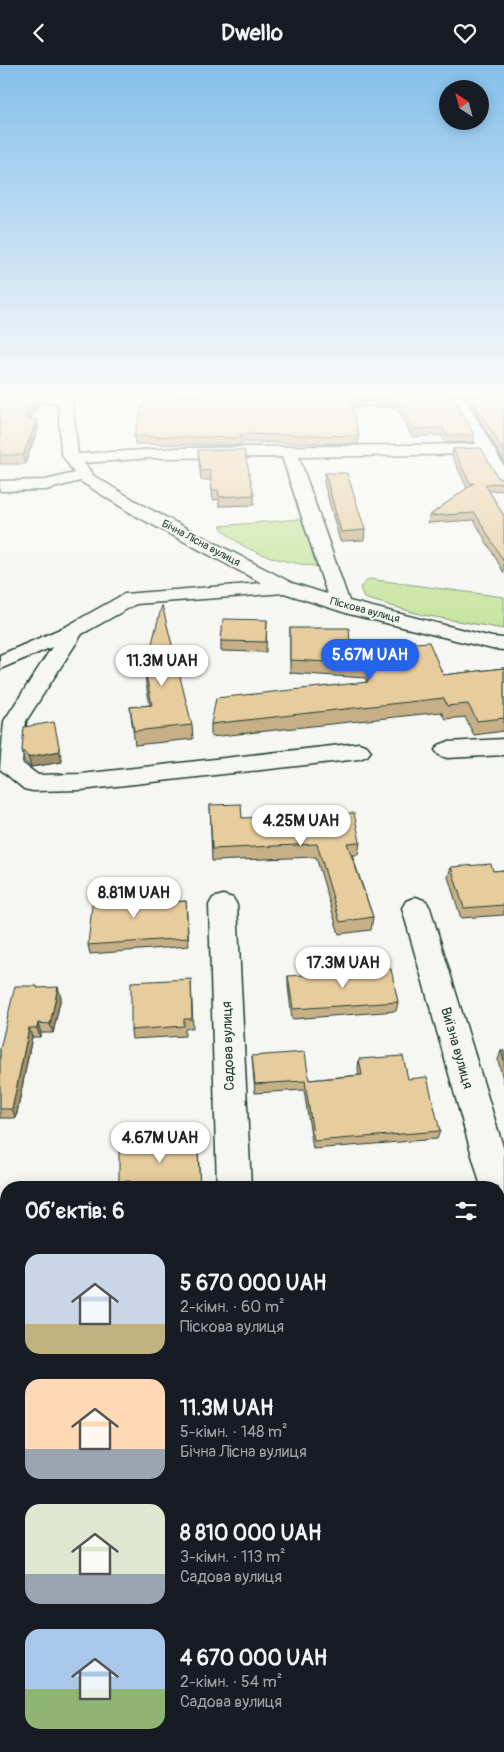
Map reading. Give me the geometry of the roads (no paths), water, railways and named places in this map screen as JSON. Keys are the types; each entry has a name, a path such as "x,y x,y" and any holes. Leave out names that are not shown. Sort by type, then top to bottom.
{"street":[{"path":"0,486 46,485 85,475"},
{"name":"Бічна Лісна вулиця","path":"85,475 88,480 140,511 285,587"},
{"path":"297,475 340,604"},
{"path":"0,663 74,630 131,598 285,587"},
{"name":"Піскова вулиця","path":"285,587 340,604 472,638 504,644"},
{"path":"74,630 15,721 10,766 33,783 81,782 359,751"},
{"path":"447,750 504,747"},
{"name":"Садова вулиця","path":"223,905 234,1181"},
{"name":"Виїзна вулиця","path":"416,908 496,1181"}]}
